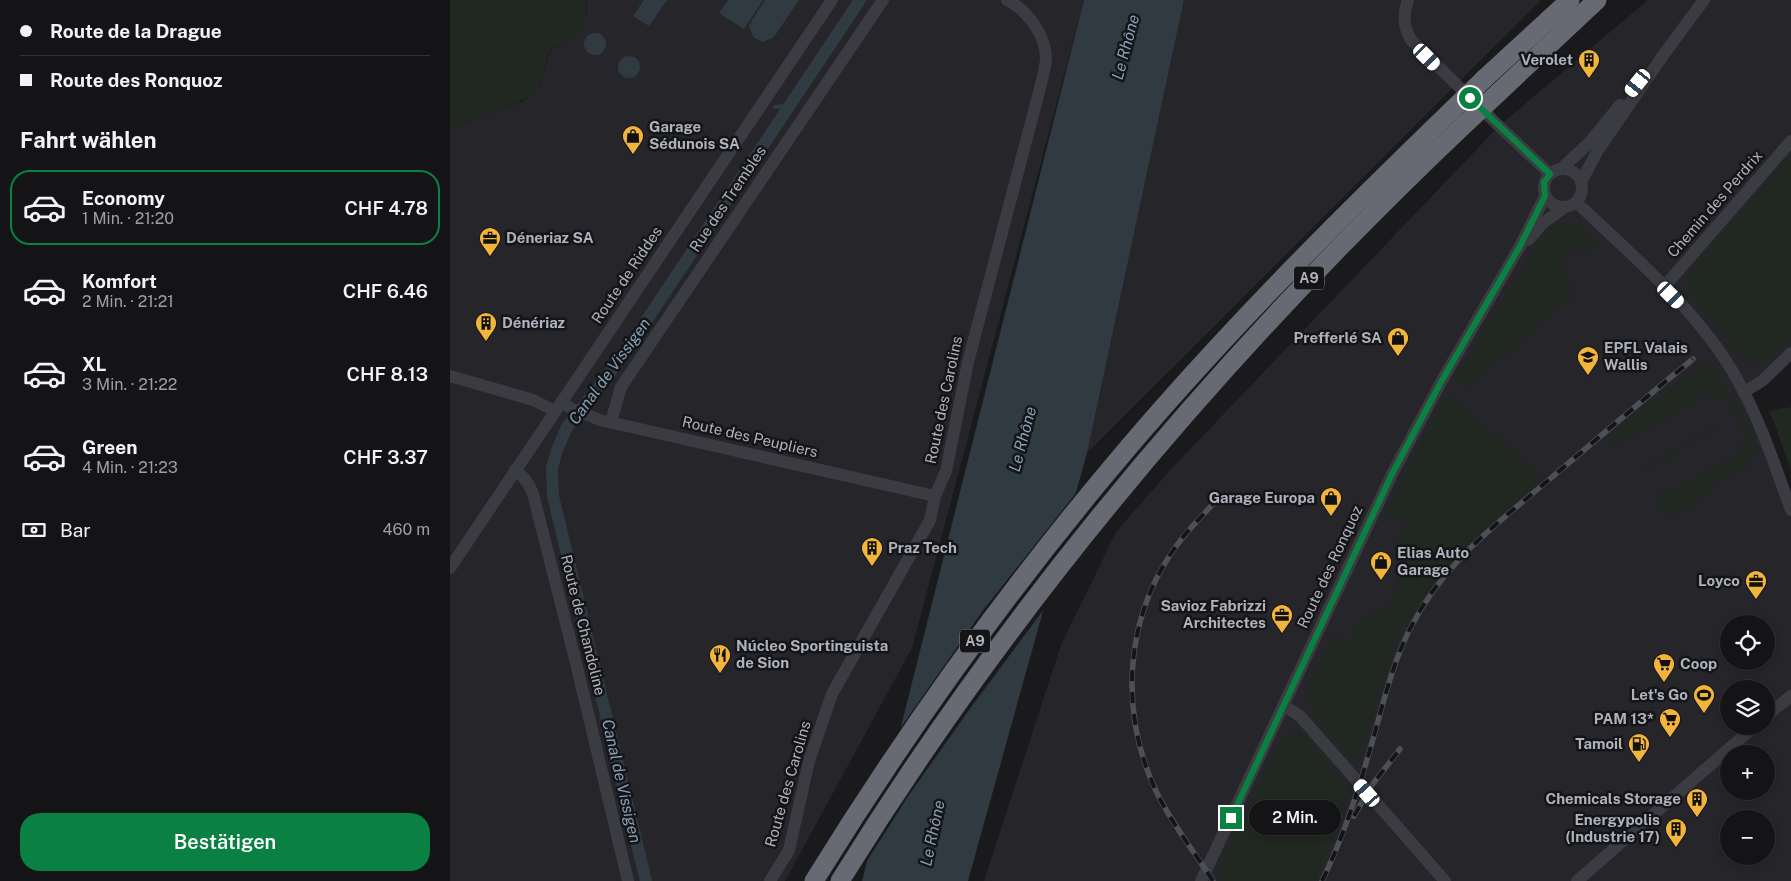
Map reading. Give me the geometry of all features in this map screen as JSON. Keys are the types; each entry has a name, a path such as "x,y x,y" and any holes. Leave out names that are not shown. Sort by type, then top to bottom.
{"highway":[{"name":"A9","path":"840,881 918,760 987,664 1078,545 1161,443 1258,332 1320,266 1466,123 1491,86 1570,0"},
{"name":"A9","path":"814,881 900,748 971,647 1069,519 1156,416 1301,260 1451,111 1491,86 1597,0"}],"street":[{"name":"Route de Riddes","path":"450,568 515,470 563,407 832,0"},
{"name":"Rue des Trembles","path":"611,422 621,386 883,0"},
{"name":"Route des Carolins","path":"770,881 789,850 809,761 832,694 930,520 935,496 946,471 968,362 1040,88 1046,57 1041,34 1028,16 1007,0"},
{"path":"1408,0 1404,22 1407,34 1412,41 1499,126 1555,171 1573,172 1581,182"},
{"path":"1664,54 1589,143 1544,182 1545,196 1552,204 1558,207 1571,204 1581,193 1581,182 1598,150 1664,54 1704,0"},
{"name":"Chemin des Perdrix","path":"1664,288 1791,141"},
{"name":"Route des Ronquoz","path":"1201,881 1401,456 1441,382 1520,246 1545,196"},
{"path":"1571,204 1664,288 1712,341 1744,392 1767,441 1791,510"},
{"name":"Route des Ronquoz","path":"1503,274 1543,223 1571,204"},
{"path":"1744,392 1762,381 1791,353"},
{"name":"Route des Peupliers","path":"450,376 563,407 590,417 935,496"},
{"name":"Route de Chandoline","path":"515,470 530,484 533,494 575,658 628,881"},
{"path":"1775,709 1791,696"},
{"path":"1283,705 1300,716 1444,881"},
{"path":"1577,881 1745,735"}],"shaded area":[{"path":"450,0 587,0 583,24 577,34 565,43 553,48 550,52 541,83 533,93 498,111 450,129"},
{"path":"587,0 1084,0 912,648 785,881 450,881 450,129 523,101 540,86 548,57 553,48 564,44 587,12"},
{"path":"1184,0 1541,0 1087,453"},
{"path":"1648,0 1791,0 1791,353 1744,392 1791,510 1791,881 984,881 1061,645 1116,532 1171,469 1499,126"},
{"path":"1791,153 1791,337 1767,359 1754,363 1739,356 1688,291 1687,278"},
{"path":"1561,222 1574,224 1590,235 1599,253 1595,248 1587,250 1565,249 1563,273 1568,274 1571,298 1469,389 1464,387 1456,376 1542,240 1554,225"},
{"path":"1707,360 1734,400 1759,451 1746,458 1750,464 1710,487 1713,493 1675,516 1670,516 1663,511 1657,500 1658,493 1662,488 1667,495 1739,453 1735,444 1748,437 1723,395 1715,399 1711,391 1614,449 1607,438"},
{"path":"1447,397 1457,400 1545,480 1491,523 1453,560 1407,626 1375,616 1380,606 1385,608 1399,585 1396,583 1412,558 1393,546 1407,526 1385,513 1438,408"},
{"path":"1791,407 1791,471 1769,411"},
{"path":"1714,426 1716,429 1640,475 1638,471"},
{"path":"1366,613 1402,626 1357,762 1328,730 1314,711 1307,695 1309,681 1335,636 1350,641"},
{"path":"1301,731 1351,789 1326,858 1315,881 1219,881 1217,876 1281,738 1289,732"}],"water":[{"path":"644,0 667,0 649,26 633,16"},
{"path":"728,0 763,0 744,29 719,13"},
{"path":"765,0 799,0 774,37 763,42 753,37 749,25"},
{"name":"Le Rhône","path":"1084,0 1184,0 1087,453 968,881 862,881"},
{"path":"595,33 603,36 606,44 603,52 595,55 587,52 584,44 587,36"},
{"path":"629,56 637,59 640,67 637,75 629,78 621,75 618,67 621,59"}],"pier":[{"path":"1080,488 1047,605 909,795 863,867 897,733 984,609"}],"waterway":[{"name":"Canal de Vissigen","path":"646,881 553,496 552,468 567,427 620,360 860,0"},
{"path":"775,107 790,105"}],"railway":[{"path":"1322,881 1337,848 1355,798 1399,654 1425,602 1440,581 1492,527 1693,359"},
{"path":"1213,881 1169,814 1156,791 1144,762 1133,700 1133,669 1136,639 1144,608 1156,579 1177,545 1214,503"},
{"path":"1354,816 1372,785 1400,749"}],"place":[{"name":"Verolet","path":"1589,79"},
{"name":"Garage Sédunois SA","path":"633,155"},
{"name":"Déneriaz SA","path":"490,257"},
{"name":"Dénériaz","path":"486,342"},
{"name":"Prefferlé SA","path":"1398,357"},
{"name":"EPFL Valais Wallis","path":"1588,376"},
{"name":"Garage Europa","path":"1331,517"},
{"name":"Praz Tech","path":"872,567"},
{"name":"Elias Auto Garage","path":"1381,581"},
{"name":"Loyco","path":"1756,600"},
{"name":"Savioz Fabrizzi Architectes","path":"1282,634"},
{"name":"Núcleo Sportinguista de Sion","path":"720,674"},
{"name":"Coop","path":"1664,683"},
{"name":"Let's Go","path":"1704,714"},
{"name":"PAM 13*","path":"1670,738"},
{"name":"Tamoil","path":"1639,763"},
{"name":"Chemicals Storage","path":"1697,818"},
{"name":"Energypolis (Industrie 17)","path":"1676,848"}],"route":[{"path":"1231,818 1401,456 1441,382 1520,246 1545,196 1544,182 1550,174 1470,98"}]}
